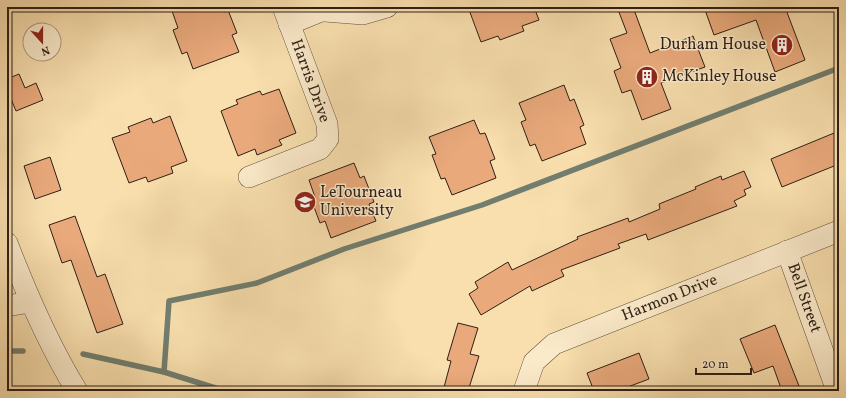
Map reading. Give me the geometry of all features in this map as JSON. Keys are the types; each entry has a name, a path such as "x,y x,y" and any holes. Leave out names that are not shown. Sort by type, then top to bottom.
{"street":[{"path":"286,16 328,9 363,14 387,7"},
{"name":"Harris Drive","path":"249,177 320,149 328,139 327,124 286,16"},
{"name":"Harmon Drive","path":"524,391 534,362 554,344 568,337 839,231"},
{"path":"7,243 30,302 57,359 77,391"},
{"name":"Bell Street","path":"787,252 836,391"},
{"path":"7,306 30,302"}],"building":[{"path":"183,7 222,7 224,12 228,10 237,33 232,35 239,52 193,69 187,52 182,54 173,30 178,28 172,11"},
{"path":"468,7 534,7 539,20 522,26 524,31 500,40 498,36 481,42"},
{"name":"McKinley House","path":"617,7 633,7 650,53 693,36 705,67 661,83 671,109 642,120 631,90 622,93 614,71 621,68 610,39 627,33"},
{"name":"Durham House","path":"704,7 785,7 805,60 775,72 756,20 714,35"},
{"path":"19,74 25,88 36,83 43,100 16,111 7,89 7,79"},
{"path":"564,85 570,101 574,99 584,125 580,127 586,144 542,161 535,144 530,146 521,122 526,120 519,103"},
{"path":"279,89 296,133 279,140 282,145 257,155 255,149 238,156 221,111 238,104 236,100 260,91 262,95"},
{"path":"170,116 187,161 171,167 173,173 148,182 146,177 129,183 112,138 130,132 128,127 151,118 153,123"},
{"path":"474,120 480,134 485,133 495,159 490,161 496,178 452,195 445,178 441,179 432,155 436,154 429,137"},
{"path":"839,131 839,164 782,187 771,159"},
{"path":"50,157 61,190 35,199 24,166"},
{"path":"354,163 360,178 364,176 374,202 369,204 376,221 331,238 325,221 320,223 311,199 315,197 309,180"},
{"path":"744,171 751,187 744,190 746,195 734,201 737,206 648,240 646,234 618,244 620,248 561,270 564,276 532,291 530,286 481,315 469,294 478,288 475,282 508,262 512,270 578,239 577,237 628,218 629,222 660,209 659,204 696,189 695,187 721,176 722,180"},
{"path":"75,216 97,277 105,274 123,324 97,333 71,260 62,263 49,225"},
{"path":"458,323 478,328 470,354 479,356 468,391 443,391 451,361 447,360"},
{"path":"775,325 799,386 787,391 782,391 773,366 754,373 740,339"},
{"path":"639,353 649,379 617,391 594,391 587,373"}],"waterway":[{"path":"83,354 164,372 169,301 257,283 344,249 482,205 839,68"},
{"path":"7,351 23,351"},
{"path":"164,372 225,391"}],"place":[{"name":"Durham House","path":"782,45"},
{"name":"McKinley House","path":"647,77"},
{"name":"LeTourneau University","path":"305,202"}]}
